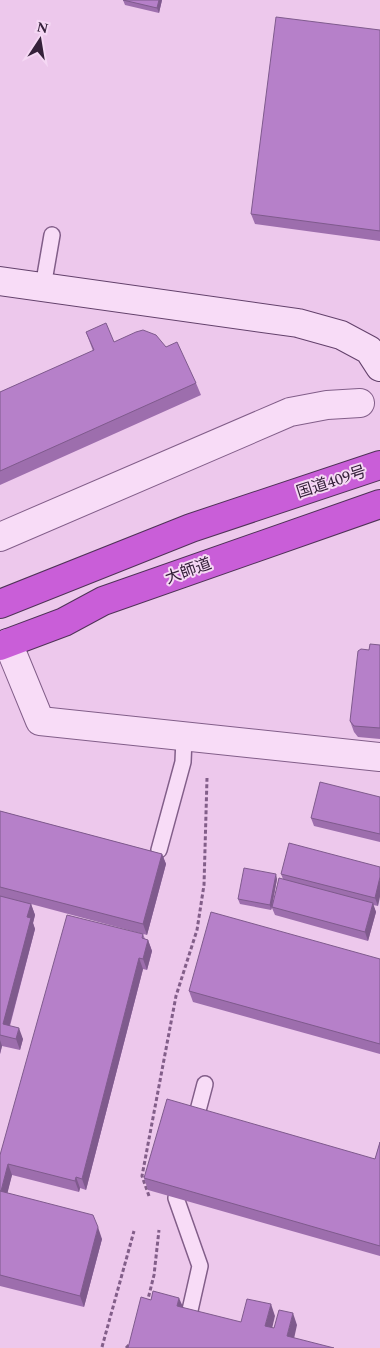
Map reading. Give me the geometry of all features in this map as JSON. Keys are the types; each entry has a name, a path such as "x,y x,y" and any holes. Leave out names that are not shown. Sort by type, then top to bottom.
{"highway":[{"name":"国道409号","path":"0,604 191,528 380,464"},
{"name":"大師道","path":"4,644 64,622 103,601 380,504"}],"street":[{"path":"0,281 298,323 342,334 369,350 380,367"},
{"path":"0,537 290,412 328,405 360,403"},
{"path":"4,644 40,722 380,757"}],"lane":[{"path":"43,287 52,235"},
{"path":"159,850 183,762 196,739"},
{"path":"196,1118 205,1084"},
{"path":"176,1198 200,1266 188,1319"}],"path":[{"path":"151,1200 142,1176 176,996 197,930 204,885 196,739"},
{"path":"145,1310 154,1275 159,1224"},
{"path":"102,1347 134,1231"},
{"path":"126,1348 132,1342"}],"building":[{"path":"123,0 159,0 157,8"},
{"path":"276,17 380,30 380,231 251,214"},
{"path":"106,323 114,342 143,330 156,335 166,347 177,342 196,383 0,471 0,392 94,350 86,332"},
{"path":"370,644 380,645 380,728 354,726 350,721 358,651 361,649 369,650"},
{"path":"320,782 380,797 380,834 311,818"},
{"path":"0,811 162,854 143,924 0,887"},
{"path":"289,843 380,867 380,877 375,898 281,874"},
{"path":"244,868 276,874 270,905 238,899"},
{"path":"279,878 373,903 365,932 272,907"},
{"path":"0,896 31,904 27,917 31,918 3,1024 19,1028 16,1039 0,1035"},
{"path":"211,912 380,959 380,1044 189,991"},
{"path":"67,915 143,934 142,938 148,940 143,959 139,958 82,1179 76,1177 75,1181 8,1164 0,1191 0,1155"},
{"path":"167,1099 375,1159 380,1142 380,1246 144,1178"},
{"path":"0,1191 93,1215 98,1227 80,1296 0,1275"},
{"path":"153,1291 179,1298 177,1306 241,1322 247,1299 271,1304 265,1326 274,1328 279,1310 293,1313 287,1336 334,1348 128,1348 141,1297 151,1300"}]}
